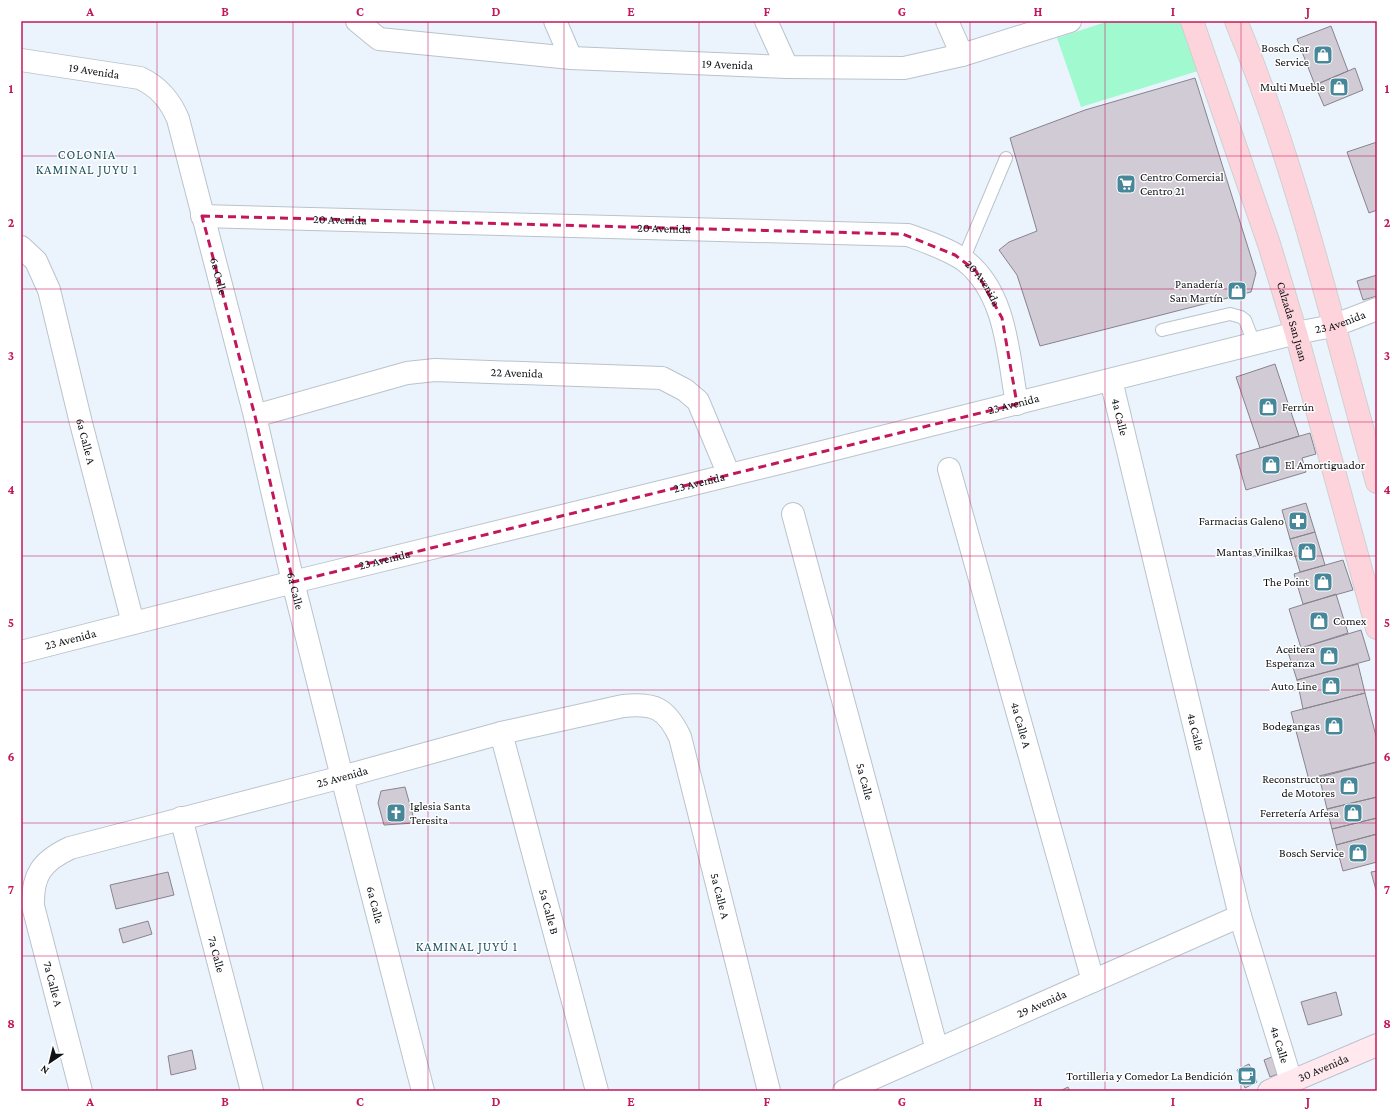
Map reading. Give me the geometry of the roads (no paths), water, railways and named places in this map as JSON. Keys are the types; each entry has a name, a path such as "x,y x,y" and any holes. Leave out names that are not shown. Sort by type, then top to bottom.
{"main road":[{"name":"Calzada San Juan","path":"1192,21 1269,244 1296,333 1377,628"},
{"path":"1236,21 1249,53 1290,172 1333,326 1372,442 1377,482"}],"street":[{"name":"19 Avenida","path":"357,21 379,39 571,58 787,67 904,68 962,55 1070,21"},
{"path":"555,21 571,58"},
{"path":"766,21 787,67"},
{"path":"947,21 962,55"},
{"name":"19 Avenida","path":"21,60 140,78 155,86 163,93"},
{"name":"6a Calle","path":"163,93 172,106 178,119 255,416 293,582 423,1091"},
{"name":"20 Avenida","path":"202,216 903,234 946,250 963,260 985,283 1002,318 1017,404"},
{"name":"6a Calle A","path":"28,254 49,290 83,431 133,623"},
{"name":"23 Avenida","path":"21,652 293,582 1017,404 1254,343 1333,326 1377,310"},
{"name":"22 Avenida","path":"255,416 407,374 435,370 662,378 685,390 698,401 730,475"},
{"name":"4a Calle","path":"1111,380 1240,916 1292,1081"},
{"name":"4a Calle A","path":"949,469 1093,981"},
{"name":"5a Calle","path":"793,514 937,1050"},
{"name":"25 Avenida","path":"37,876 51,858 70,848 181,818 342,777 501,733 623,706 642,704 659,709"},
{"name":"5a Calle A","path":"659,709 672,720 680,737 769,1091"},
{"name":"5a Calle B","path":"501,733 597,1091"},
{"name":"7a Calle","path":"181,818 252,1091"},
{"name":"7a Calle A","path":"37,876 33,894 36,918 81,1091"},
{"name":"29 Avenida","path":"844,1091 1240,916"},
{"name":"30 Avenida","path":"1269,1091 1377,1045"}],"lane":[{"path":"963,260 1006,158"},
{"path":"1162,330 1230,314 1241,317 1244,320 1254,343"}],"place":[{"name":"Bosch Car Service","path":"1323,55"},
{"name":"Multi Mueble","path":"1339,87"},
{"name":"Centro Comercial Centro 21","path":"1126,184"},
{"name":"Panadería San Martín","path":"1237,291"},
{"name":"Ferrún","path":"1268,407"},
{"name":"El Amortiguador","path":"1271,465"},
{"name":"Farmacias Galeno","path":"1298,521"},
{"name":"Mantas Vinilkas","path":"1307,552"},
{"name":"The Point","path":"1323,582"},
{"name":"Comex","path":"1319,621"},
{"name":"Aceitera Esperanza","path":"1329,656"},
{"name":"Auto Line","path":"1331,686"},
{"name":"Bodegangas","path":"1334,726"},
{"name":"Reconstructora de Motores","path":"1349,786"},
{"name":"Iglesia Santa Teresita","path":"396,813"},
{"name":"Ferretería Arfesa","path":"1353,813"},
{"name":"Bosch Service","path":"1358,853"},
{"name":"Tortilleria y Comedor La Bendición","path":"1247,1076"}],"district":[{"name":"COLONIA KAMINAL JUYU 1","path":"87,162"},
{"name":"KAMINAL JUYÚ 1","path":"467,946"}]}
